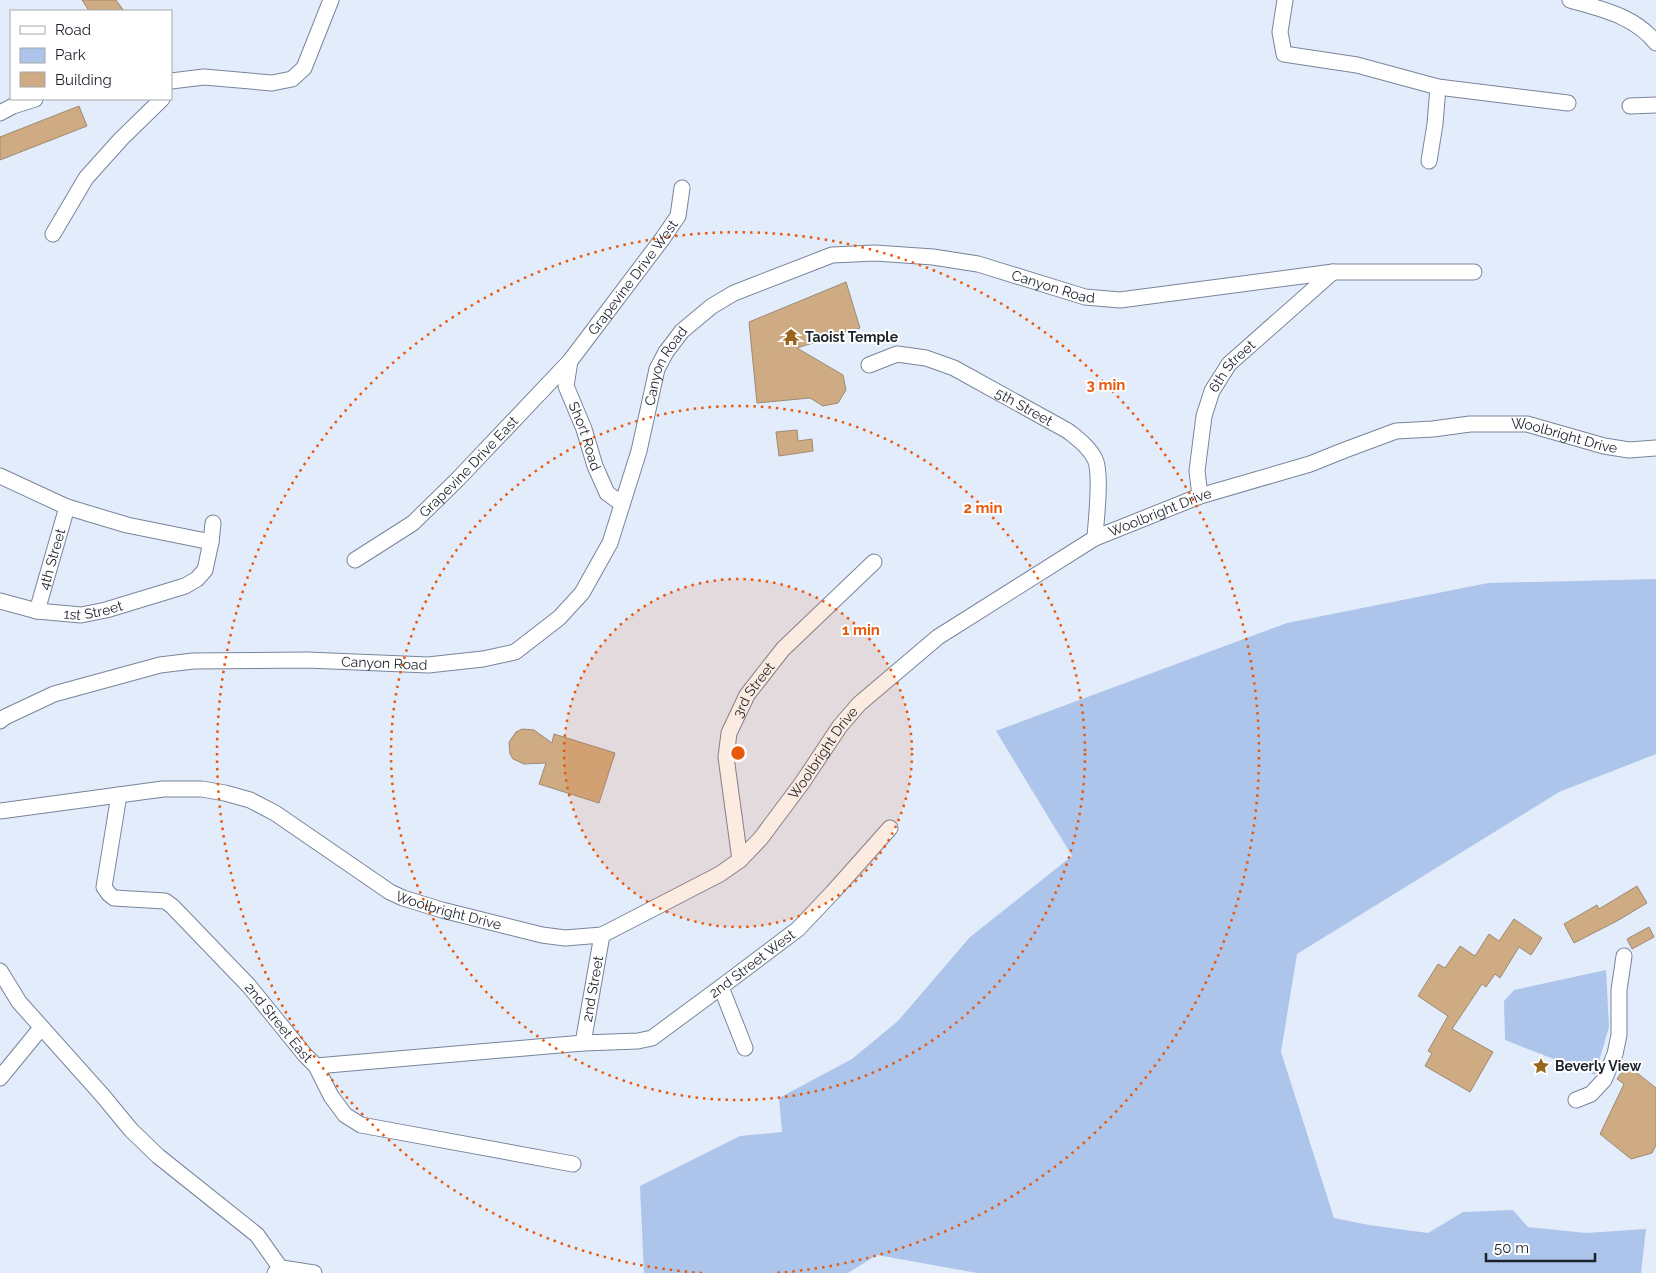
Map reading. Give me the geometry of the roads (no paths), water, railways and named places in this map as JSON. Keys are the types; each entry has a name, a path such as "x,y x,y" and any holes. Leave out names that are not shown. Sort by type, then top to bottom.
{"street":[{"path":"174,83 204,77 272,83 292,79 304,68 331,0"},
{"path":"1284,0 1280,32 1284,54 1357,65 1438,87 1568,103"},
{"path":"1570,0 1614,13 1636,24 1656,44"},
{"path":"1429,161 1438,87"},
{"path":"0,113 13,106 32,100"},
{"path":"53,234 86,178 121,139 161,100"},
{"path":"1630,106 1656,105"},
{"name":"Grapevine Drive West","path":"570,361 678,216 682,188"},
{"name":"Canyon Road","path":"0,721 54,694 176,663 193,661 306,660 428,665 483,659 515,652 558,618 582,593 610,543 639,451 657,369 666,352 682,331 712,306 734,293 832,255 875,253 933,257 978,264 1085,297 1120,300 1333,272 1474,272"},
{"name":"6th Street","path":"1200,496 1197,471 1204,416 1212,391 1228,364 1333,272"},
{"name":"5th Street","path":"869,365 897,354 926,358 954,368 1068,431 1085,444 1095,460 1098,471 1095,538"},
{"name":"Short Road","path":"570,361 566,386 584,430 594,466 607,493 622,504"},
{"name":"Grapevine Drive East","path":"355,560 413,523 458,479 570,361"},
{"name":"Woolbright Drive","path":"0,811 163,789 202,789 224,793 250,800 275,813 390,892 403,898 442,910 542,935 565,938 602,936 720,874 740,860 761,838 802,783 840,726 859,704 938,637 1095,538 1200,496 1310,464 1396,432 1470,424 1527,424 1604,446 1629,450 1656,448"},
{"path":"0,476 67,507 127,525 211,542 213,523"},
{"name":"4th Street","path":"37,611 67,507"},
{"name":"1st Street","path":"0,600 37,611 81,615 106,610 185,586 197,579 205,570 211,542"},
{"name":"3rd Street","path":"740,860 726,757 729,732 747,695 783,649 874,562"},
{"name":"2nd Street East","path":"119,795 104,887 109,894 114,898 165,901 172,906 249,986 316,1066 583,1043"},
{"name":"2nd Street West","path":"583,1043 638,1041 652,1038 798,929 890,828"},
{"name":"2nd Street","path":"583,1043 602,936"},
{"path":"1576,1100 1591,1094 1604,1080 1615,1054 1619,1035 1620,990 1624,956"},
{"path":"0,971 19,1002 41,1028 104,1096 132,1130 158,1156 256,1235 280,1271 314,1273"},
{"path":"721,988 745,1048"},
{"path":"0,1078 41,1028"},
{"path":"316,1066 331,1096 345,1115 361,1125 573,1164"}],"place":[{"name":"Taoist Temple","path":"791,337"},
{"name":"Beverly View","path":"1541,1066"}]}
